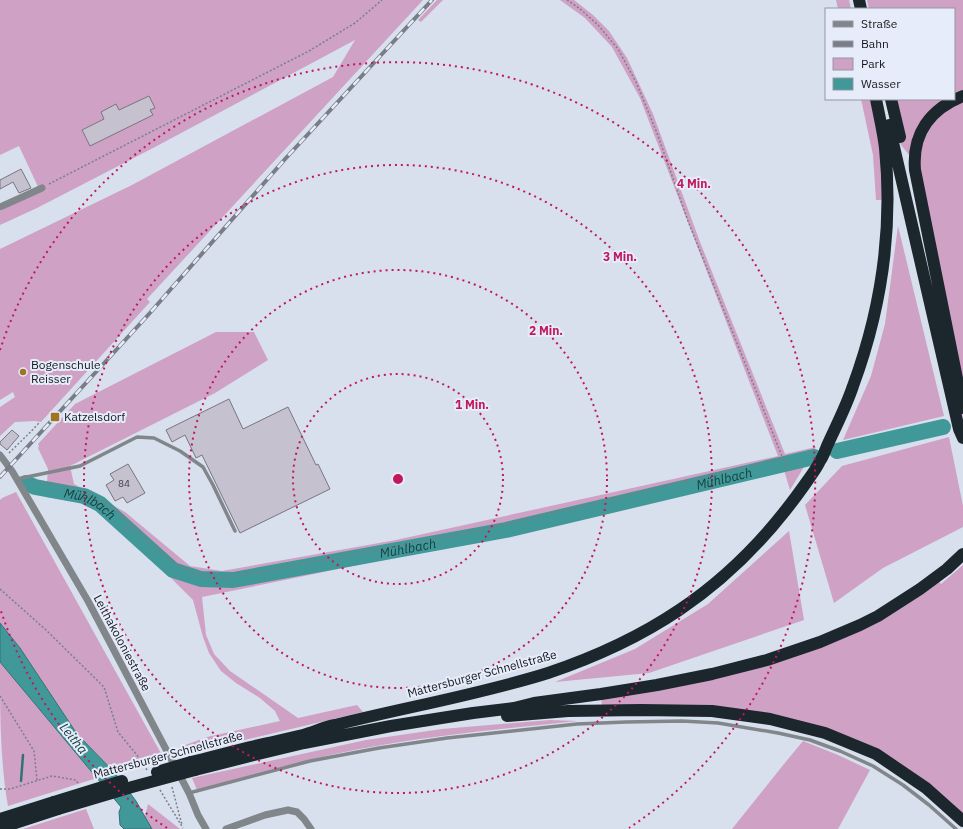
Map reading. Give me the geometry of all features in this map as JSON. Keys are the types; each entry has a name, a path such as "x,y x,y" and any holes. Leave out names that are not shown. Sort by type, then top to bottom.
{"highway":[{"name":"Mattersburger Schnellstraße","path":"0,819 56,805 193,766 251,746 302,735 332,725 463,696 549,672 605,651 637,636 679,611 705,592 750,552 772,528 820,463 840,420 861,364 877,305 882,274 886,230 887,199 885,148 876,100"},
{"path":"882,100 959,429 963,438"},
{"path":"891,100 954,364"},
{"path":"954,100 940,108 926,123 920,133 914,161 963,408"},
{"name":"Mattersburger Schnellstraße","path":"193,766 391,726 657,685 712,674 767,660 820,642 860,625 896,605 936,578 963,554"},
{"path":"302,735 470,707 513,702 534,703"},
{"path":"448,717 473,719 568,711 640,710 712,712 770,719 825,733 876,754 926,788 963,821"},
{"name":"Mattersburger Schnellstraße","path":"0,828 56,805"}],"street":[{"path":"0,207 42,188"},
{"name":"Leithakoloniestraße","path":"2,457 12,471 21,479 88,601 189,793 198,815 206,829"},
{"path":"226,829 265,815 288,810 297,812 311,829"}],"lane":[{"path":"21,479 80,466 137,437 154,438 180,451 203,467 235,531"},
{"path":"189,793 310,762 379,748 447,738 578,724 682,721 718,723 778,733 810,740 840,751 873,766 903,785 935,810 956,829"}],"path":[{"path":"42,188 309,51 355,23 382,0"},
{"path":"567,0 579,8 598,25 618,49 636,82 657,133 688,221 786,468"},
{"path":"2,457 27,436 39,423 40,424"},
{"path":"15,446 18,449"},
{"path":"21,479 40,483 64,485 82,491 105,504 120,515 164,554 185,569 204,576 229,577 486,529 783,459"},
{"path":"125,531 130,525"},
{"path":"0,589 46,630 104,687 118,732 149,772"},
{"path":"0,696 34,752 37,780"},
{"path":"0,788 10,789 52,776 76,780 79,786"},
{"path":"171,784 183,829"},
{"path":"157,785 183,829"}],"green space":[{"path":"0,0 423,0 147,299 150,302 41,422 15,422 0,436 0,407 15,397 13,392 0,400 0,249 132,185 333,77 355,40 155,147 37,208 0,225 0,211 40,191 19,146 0,155"},
{"path":"437,0 443,0 421,22 418,20"},
{"path":"560,0 574,0 593,15 609,31 627,58 653,114 700,242 785,454 816,447 790,490 784,470 451,546 202,597 206,635 214,654 230,671 298,718 357,705 363,712 185,754 183,746 207,737 280,721 275,711 260,698 236,683 221,671 209,653 193,600 172,579 97,511 81,503 46,497 48,469 38,448 38,444 75,404 216,332 254,332 268,360 215,393 70,466 74,484 125,512 190,566 222,571 396,540 778,456 640,98 612,47 585,18"},
{"path":"836,0 849,0 851,8 838,8"},
{"path":"867,0 963,0 963,418 954,364 914,161 901,145 891,100 955,100 955,8 869,8"},
{"path":"861,100 871,100 881,155 882,200 876,200 873,155"},
{"path":"898,226 944,416 843,440 871,376 885,324"},
{"path":"949,437 963,506 963,527 883,568 834,603 805,505 842,466"},
{"path":"16,492 163,757 115,773 77,734 20,648 0,623 0,500"},
{"path":"789,531 804,620 649,673 555,682 635,649 708,604"},
{"path":"963,565 963,821 876,754 770,719 602,710 601,694 657,685 820,642 936,578 941,584"},
{"path":"0,662 97,778 8,806 2,753"},
{"path":"550,720 577,721 455,734 359,749 290,765 197,790 192,778 366,740 442,729"},
{"path":"803,741 870,770 838,829 732,829 784,764"},
{"path":"148,804 180,829 142,829"},
{"path":"86,809 94,829 23,829"}],"water":[{"name":"Leitha","path":"0,623 20,648 77,734 115,773 136,801 152,829 124,829 120,825 119,812 121,807 0,662"}],"building":[{"path":"149,96 155,108 150,110 153,115 90,146 82,130 104,119 101,112 116,104 119,110"},
{"path":"21,169 31,188 19,193 13,182 0,189 0,180"},
{"path":"229,399 243,429 288,407 316,465 318,464 330,489 240,533 202,455 196,458 185,435 172,442 166,430"},
{"path":"12,430 19,436 7,450 0,444 0,442"},
{"path":"128,464 145,493 127,503 123,497 115,501 106,485 114,480 110,474"}],"waterway":[{"name":"Mühlbach","path":"837,451 943,427"},
{"name":"Mühlbach","path":"26,483 35,487 84,496 100,504 173,570 201,579 233,580 506,530 814,457"},
{"path":"21,781 23,755"}],"railway":[{"path":"0,477 149,314 286,158 432,0"}],"place":[{"name":"Bogenschule Reisser","path":"23,372"},
{"name":"Katzelsdorf","path":"55,417"}]}
